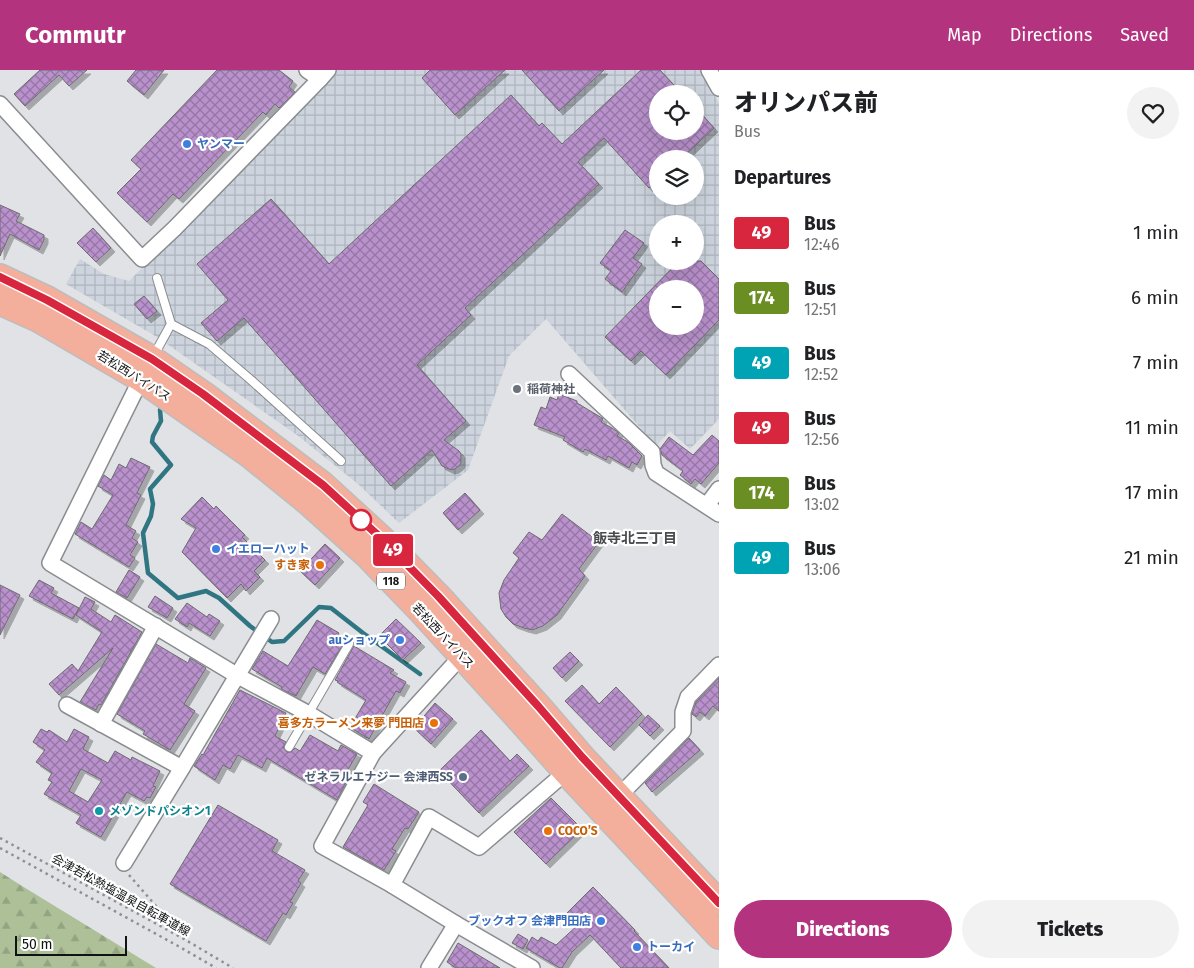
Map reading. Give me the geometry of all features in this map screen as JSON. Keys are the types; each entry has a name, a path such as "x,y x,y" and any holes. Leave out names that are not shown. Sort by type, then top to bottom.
{"highway":[{"name":"若松西バイパス","path":"0,277 47,300 147,369"},
{"name":"若松西バイパス","path":"0,302 203,394 323,485 382,539 432,590 469,648 521,721 719,936"},
{"name":"若松西バイパス","path":"469,648 582,757 719,903"}],"street":[{"path":"0,104 142,260 324,75 307,70"},
{"path":"709,70 719,88"},
{"path":"147,369 50,563 238,676 309,714 373,753"},
{"path":"568,374 652,452 656,473 713,509 719,489"},
{"path":"100,724 156,626"},
{"path":"124,863 265,630"},
{"path":"469,648 373,753 322,846 532,968"},
{"path":"619,796 683,731 683,712 688,697 719,665"},
{"path":"67,705 182,768"},
{"path":"392,885 429,817 479,847 566,772"},
{"path":"429,968 456,924"}],"lane":[{"path":"147,369 171,324 157,278"},
{"path":"171,324 209,344 341,460"},
{"path":"289,748 350,644"}],"path":[{"name":"会津若松熱塩温泉自転車道線","path":"0,838 233,968"},
{"path":"0,848 216,968"},
{"path":"124,863 125,870 184,939"}],"shaded area":[{"path":"336,70 703,70 719,104 719,419 690,449 670,431 656,446 546,319 509,356 468,470 399,523 358,484 297,435 157,337 66,284 80,259 104,274 129,281 315,96"}],"green space":[{"path":"0,872 22,886 156,968 0,968"}],"building":[{"path":"40,70 87,70 69,86 59,75 25,106 14,94"},
{"path":"136,70 164,70 144,95 127,81"},
{"path":"217,70 279,70 293,81 289,87 295,92 279,108 275,104 266,115 263,112 179,199 173,194 147,222 117,193 141,169 131,160"},
{"path":"430,70 505,70 455,115 422,78"},
{"path":"522,70 604,70 559,111"},
{"path":"641,70 660,70 674,85 649,85 649,140 701,140 691,150 649,150 649,188 604,138 578,162 599,184 465,308 471,315 417,365 466,421 444,440 461,454 461,463 455,469 451,470 442,466 432,450 391,486 244,318 217,341 201,323 228,300 197,264 271,199 329,264 511,95 539,126 542,123 562,144"},
{"path":"704,117 714,128 704,137"},
{"path":"0,205 20,214 16,221 44,235 44,240 39,250 10,234 0,256"},
{"path":"93,228 111,248 96,262 77,243"},
{"path":"625,230 644,243 633,258 642,264 622,292 605,279 611,271 600,263"},
{"path":"704,264 719,279 719,320 666,375 641,351 631,361 605,337 649,292 649,335 704,335 704,280 660,280 670,270 704,270"},
{"path":"144,296 157,311 147,319 134,304"},
{"path":"559,394 577,401 577,403 602,418 601,422 619,433 617,436 628,442 642,456 637,465 632,462 629,468 608,456 606,460 585,449 583,452 563,440 565,437 534,425 541,407 546,409 550,397 557,400"},
{"path":"712,435 719,441 719,463 701,484 695,479 691,484 680,475 683,471 662,455 660,449 669,437 693,455"},
{"path":"131,458 150,467 137,493 141,495 126,525 136,531 132,538 138,542 130,555 135,558 129,567 75,534 81,522 92,529 113,495 98,486 104,475 111,480 119,464 126,468"},
{"path":"465,493 480,510 458,530 443,513"},
{"name":"イエローハット","path":"202,497 214,509 216,506 245,535 242,537 265,560 254,571 260,577 246,591 241,584 227,598 182,552 196,528 181,519"},
{"path":"562,514 599,542 579,569 585,576 557,615 543,626 532,630 513,624 501,609 499,593 504,580 519,558 513,553 529,532 542,540"},
{"name":"すき家","path":"325,544 340,558 315,585 300,571"},
{"path":"129,570 140,577 127,598 116,592"},
{"path":"39,580 54,588 51,593 79,608 73,619 29,596"},
{"path":"0,585 20,595 0,635"},
{"path":"155,596 173,608 167,618 148,607"},
{"path":"85,597 95,602 91,609 111,622 115,615 142,632 101,705 99,704 96,710 80,702 113,648 59,695 49,684 72,664 78,671 102,632 76,615"},
{"path":"187,603 207,617 209,614 220,621 210,636 189,623 187,627 175,619"},
{"name":"auショップ","path":"396,619 421,643 403,660 379,636"},
{"path":"317,620 339,633 337,636 345,641 325,674 313,667 296,696 281,689 282,687 252,669 263,651 288,666"},
{"path":"156,644 188,663 190,658 206,668 184,704 195,711 170,750 143,734 145,731 117,714"},
{"path":"354,646 394,670 390,673 406,682 400,693 396,691 369,739 350,727 366,700 335,680"},
{"path":"570,652 579,661 562,678 553,668"},
{"path":"719,678 719,711 713,706 705,716 700,712 696,717 692,714 696,702"},
{"path":"582,685 599,704 616,687 642,714 610,747 565,701"},
{"path":"240,690 286,713 275,736 286,742 283,747 287,752 291,752 295,748 300,751 310,735 338,751 341,745 357,754 343,778 347,780 337,800 267,758 262,768 238,755 230,769 223,765 215,780 194,766 203,755"},
{"name":"喜多方ラーメン来夢 門田店","path":"435,703 453,719 431,744 414,728"},
{"path":"648,715 660,726 650,736 639,725"},
{"path":"41,729 47,732 49,730 67,742 74,729 89,737 83,749 108,763 115,751 131,760 132,757 160,771 153,786 156,787 150,798 147,797 144,801 127,792 101,837 76,823 81,815 44,794 52,782 48,780 52,773 36,762 45,750 33,742","holes":["81,769 102,780 88,802 69,791"]},
{"name":"ゼネラルエナジー 会津西SS","path":"481,730 510,761 517,754 529,766 479,813 439,771"},
{"path":"689,738 700,750 652,792 645,783"},
{"path":"374,784 419,812 408,829 405,828 392,849 396,851 384,870 343,847 368,805 363,802"},
{"name":"COCO’S","path":"551,798 582,829 546,864 514,832"},
{"path":"218,805 278,840 272,851 305,870 298,881 301,883 290,902 293,903 286,915 283,913 266,941 170,884"},
{"path":"593,887 669,968 621,968 590,935 572,952 562,968 526,948 532,937 538,941 541,937 556,945 579,924 567,913"},
{"path":"518,934 528,940 523,949 512,943"},
{"path":"458,943 500,968 456,968 447,962"}],"waterway":[{"path":"160,410 161,421 152,442 171,465 150,489 153,504 151,516 143,533 148,573 178,598 206,591 219,598 250,626 272,642 284,641 319,607 331,608 420,674"}],"bus line":[{"name":"49","path":"0,277 47,300 152,359 203,394 323,485 382,539 438,596 582,757 719,903"}],"place":[{"name":"ヤンマー","path":"187,144"},
{"name":"稲荷神社","path":"517,389"},
{"name":"イエローハット","path":"216,549"},
{"name":"すき家","path":"320,565"},
{"name":"auショップ","path":"400,640"},
{"name":"喜多方ラーメン来夢 門田店","path":"434,723"},
{"name":"ゼネラルエナジー 会津西SS","path":"463,777"},
{"name":"メゾンドパシオン1","path":"99,811"},
{"name":"COCO’S","path":"548,831"},
{"name":"ブックオフ 会津門田店","path":"601,921"},
{"name":"トーカイ","path":"637,947"}],"district":[{"name":"飯寺北三丁目","path":"635,538"}]}
